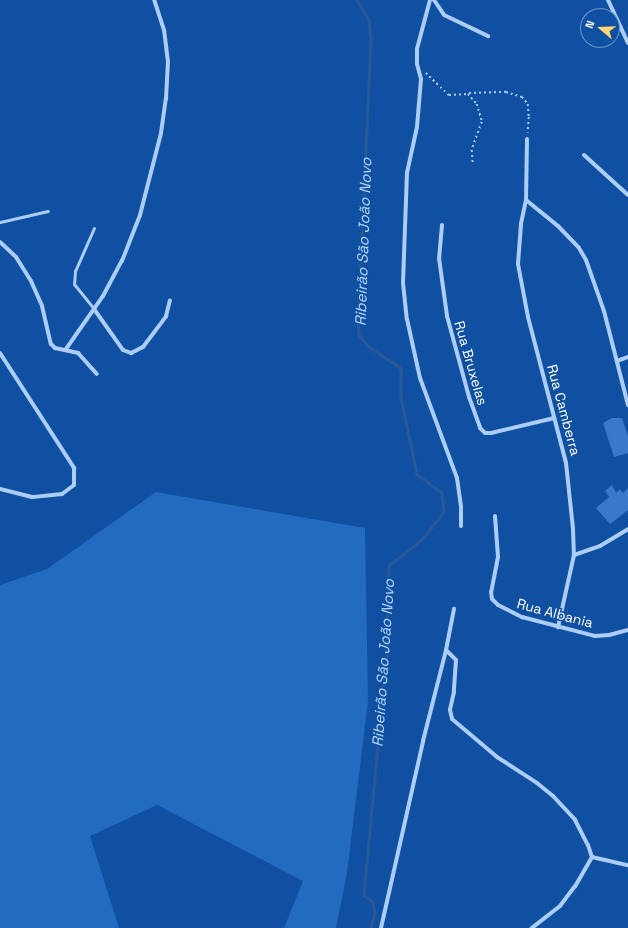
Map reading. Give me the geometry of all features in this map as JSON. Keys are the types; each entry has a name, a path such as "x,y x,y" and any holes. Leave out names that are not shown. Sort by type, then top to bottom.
{"street":[{"path":"66,349 94,309 122,261 137,221 161,133 166,99 168,62 164,30 154,0"},
{"path":"430,0 419,38 417,64 420,80 417,127 407,173 403,284 407,319 420,378 457,478 462,506 461,526"},
{"path":"434,0 444,15 488,36"},
{"path":"608,0 628,43"},
{"name":"Rua Camberra","path":"527,139 526,200 521,224 518,264 528,317 566,463 573,530 574,555 558,627"},
{"path":"584,155 628,195"},
{"path":"526,200 558,226 579,248 586,260 604,311 628,405"},
{"name":"Rua Bruxelas","path":"442,225 439,258 447,316 467,390 480,428 485,433 491,433 554,418"},
{"path":"0,242 16,257 31,281 42,306 51,344 55,348 66,349 78,353 97,374"},
{"path":"94,309 123,350 131,353 143,347 166,316 170,300"},
{"path":"0,353 74,468 74,485 62,494 32,497 0,489"},
{"path":"617,361 628,357"},
{"name":"Rua Albania","path":"495,516 498,557 491,592 492,599 498,606 511,613 595,636 610,635 628,630"},
{"path":"574,555 600,546 628,529"},
{"path":"381,928 423,741 446,650 454,609"},
{"path":"446,650 456,660 454,692 450,710 452,719 497,757 537,783 567,809 583,833 592,857"},
{"path":"592,857 628,865"},
{"path":"532,928 560,906 592,857"}],"lane":[{"path":"0,222 48,211"},
{"path":"94,228 75,271 74,284 94,309"}],"path":[{"path":"417,64 449,95 506,92 522,96 528,104 529,117 527,139"},
{"path":"468,94 477,104 482,122 472,150 473,165"}],"shaded area":[{"path":"156,492 365,528 368,701 347,873 336,928 284,928 303,881 157,805 90,836 119,928 0,928 0,585 47,569"}],"building":[{"path":"612,418 622,418 628,436 628,453 614,457 603,423"},
{"path":"612,485 616,493 620,489 623,493 628,488 628,510 610,524 596,508 609,497 605,491"}],"waterway":[{"name":"Ribeirão São João Novo","path":"357,0 369,20 371,40 358,323 359,335 368,346 401,368 401,398 417,474 442,493 444,512 423,539 389,566 387,651 364,895 373,902 375,913 371,928"}]}
